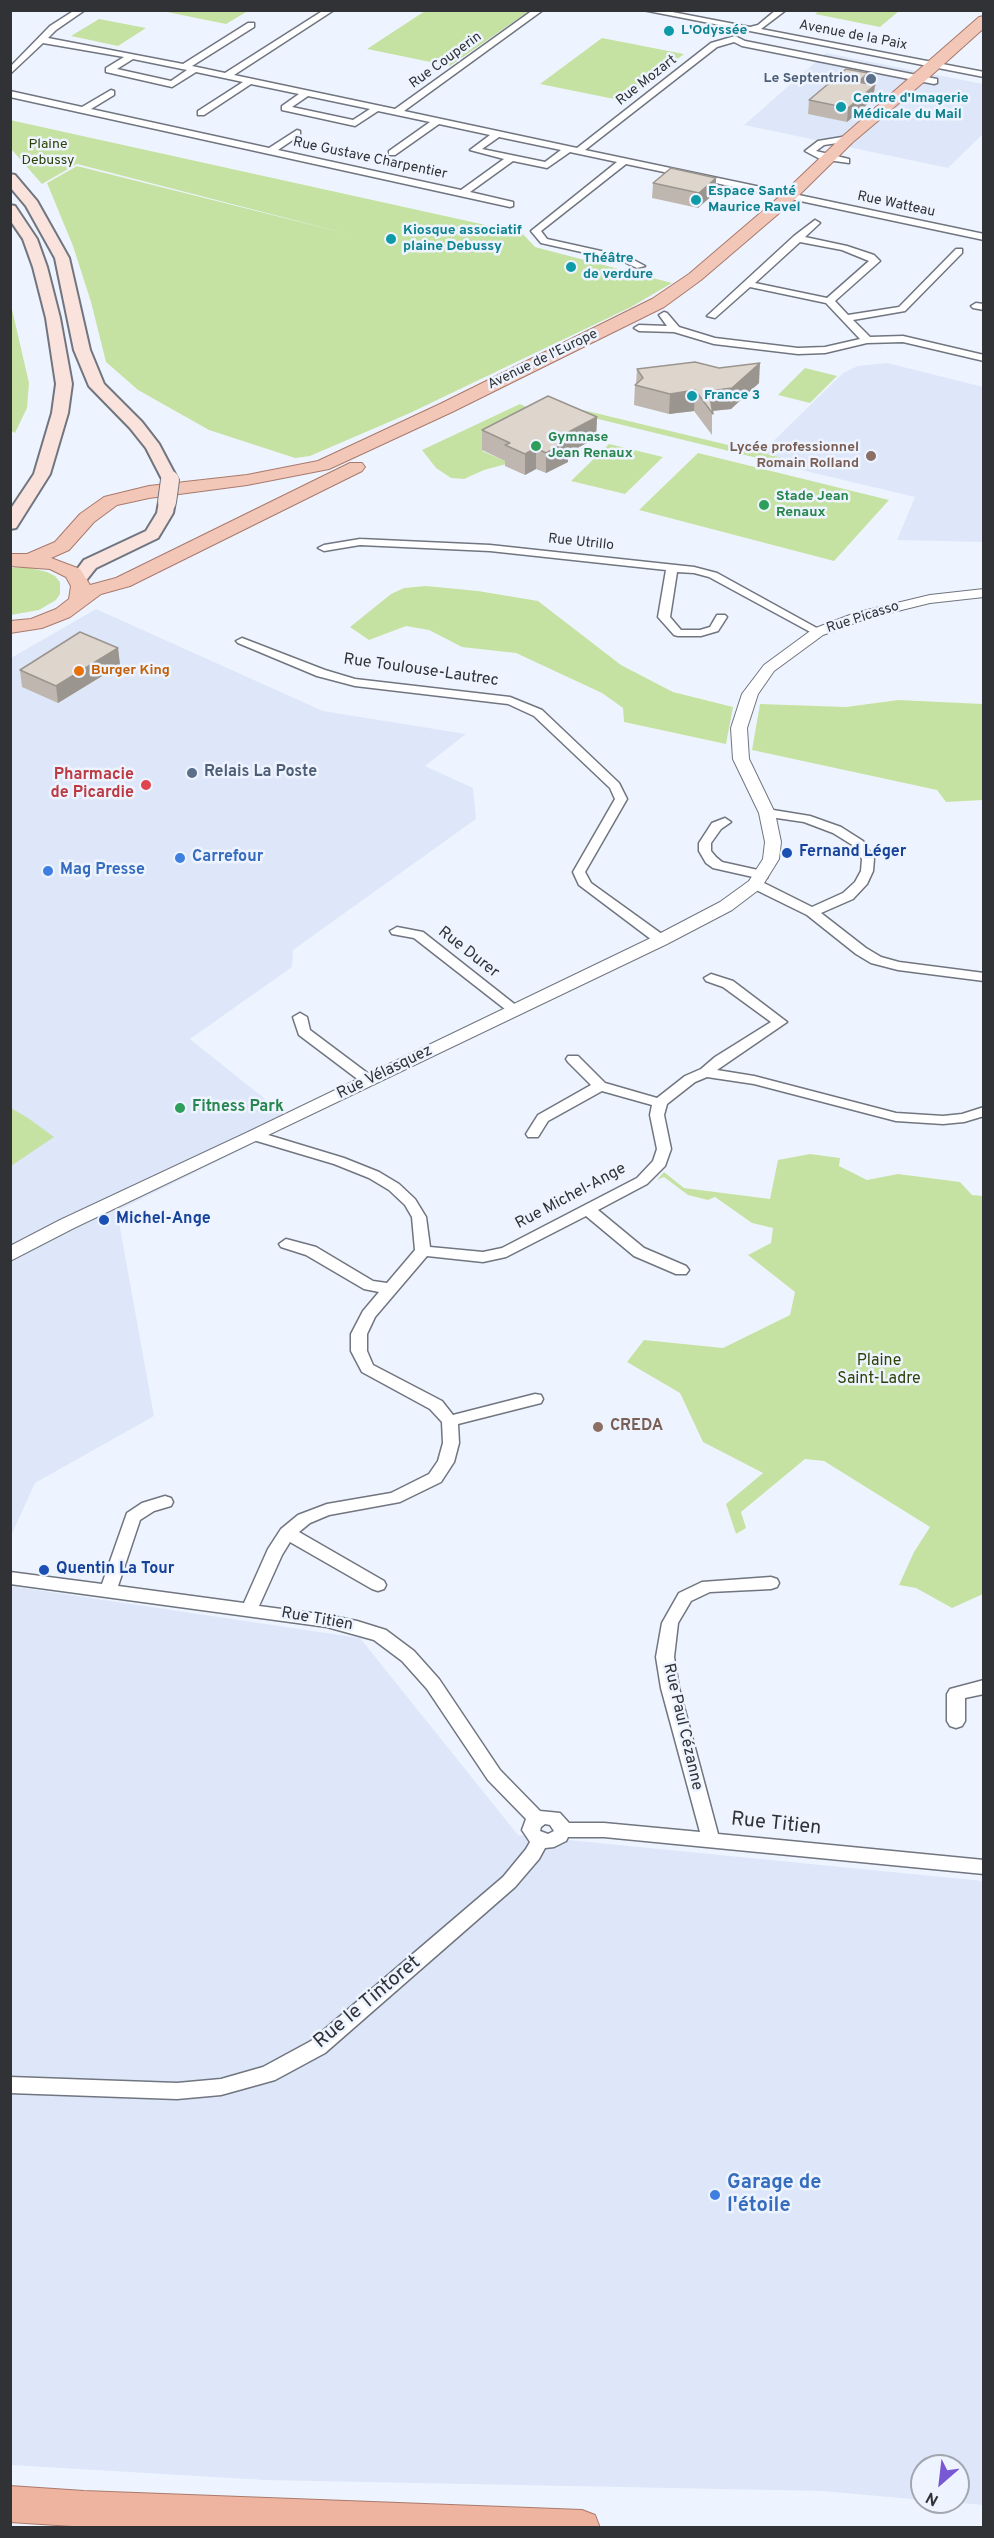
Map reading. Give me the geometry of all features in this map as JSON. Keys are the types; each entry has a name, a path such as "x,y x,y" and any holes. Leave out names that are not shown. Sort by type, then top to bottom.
{"highway":[{"path":"10,2504 84,2509 582,2528"}],"main road":[{"name":"Avenue de l'Europe","path":"30,560 62,546 87,518 111,501 129,495 291,472 323,465 352,453 658,303 846,161 984,20"},
{"name":"Avenue de l'Europe","path":"10,627 50,619 63,613 94,590 123,582 639,328 689,301 724,273 849,139 984,37"},
{"path":"10,178 32,204 62,258 82,350 97,386 136,425 153,447 170,480 165,513 152,534 90,564 78,579"},
{"path":"10,209 30,239 40,267 53,318 64,384 60,413 42,474 10,524"},
{"path":"10,560 30,560 65,568 78,579 81,593 78,601"}],"street":[{"path":"10,72 53,28 81,10"},
{"path":"227,76 330,10"},
{"name":"Rue Couperin","path":"397,112 539,10"},
{"name":"Avenue de la Paix","path":"647,10 750,30 934,73 984,75"},
{"name":"Rue Mozart","path":"497,134 475,150 547,165 573,150 714,45 735,39 736,34 761,27 782,10"},
{"path":"132,56 109,70 172,84 190,68 251,25"},
{"path":"735,39 934,73"},
{"name":"Rue Watteau","path":"43,40 190,68 984,237"},
{"path":"201,113 250,81"},
{"path":"84,110 111,93"},
{"path":"307,93 285,108 355,123 377,108"},
{"name":"Rue Gustave Charpentier","path":"10,94 510,204"},
{"path":"392,153 437,121"},
{"name":"Rue Gustave Charpentier","path":"271,151 297,133"},
{"name":"Rue Gustave Charpentier","path":"463,194 511,158"},
{"path":"828,159 846,161"},
{"path":"624,161 536,231 544,241 625,259 640,266"},
{"path":"712,316 814,223"},
{"path":"797,238 871,257 875,261 829,302"},
{"path":"845,318 902,309 959,251"},
{"path":"748,284 829,302 867,340"},
{"path":"664,315 675,329"},
{"path":"639,328 675,329 714,341 798,351 825,350 867,340 903,339 984,358"},
{"name":"Rue Utrillo","path":"324,548 360,542 490,548 694,570 713,575 819,632"},
{"path":"672,568 664,617 678,633 701,633 714,629 722,617"},
{"name":"Rue Picasso","path":"758,879 768,866 773,842 767,813 741,759 739,728 750,694 769,668 799,644 819,632 860,616 907,603 984,593"},
{"name":"Rue Toulouse-Lautrec","path":"242,641 321,673 355,682 510,700 538,713 615,786 621,800 579,873 585,885 661,940"},
{"path":"767,813 806,819 837,830 859,844 868,859 867,871 861,884 848,896 813,912"},
{"path":"725,822 716,826 705,843 705,851 711,860 718,865 758,879 813,912 861,951 876,960 898,966 984,977"},
{"name":"Rue Vélasquez","path":"10,1254 67,1224 661,940 726,906 758,879"},
{"name":"Rue Durer","path":"397,931 418,935 516,1011"},
{"path":"573,1059 600,1086 660,1103 690,1078 706,1072 720,1060 780,1022 728,984 711,978"},
{"path":"300,1017 304,1032 369,1081"},
{"path":"706,1072 754,1080 896,1117 943,1120 964,1118 984,1111"},
{"path":"533,1134 543,1118 600,1086"},
{"name":"Rue Michel-Ange","path":"423,1251 483,1257 506,1252 642,1180 660,1163 664,1149 657,1115 660,1103"},
{"path":"249,1610 274,1553 287,1533 304,1519 327,1510 394,1498 435,1478 446,1462 452,1443 450,1421 436,1406 367,1368 359,1350 358,1334 368,1315 423,1251 419,1217 410,1202 394,1187 374,1175 339,1161 255,1136"},
{"path":"587,1209 639,1252 681,1270"},
{"path":"286,1244 311,1251 369,1285 390,1289"},
{"path":"450,1421 535,1398"},
{"path":"108,1590 133,1517 148,1507 165,1502"},
{"path":"287,1533 378,1585"},
{"name":"Rue Titien","path":"10,1578 357,1626 380,1635 408,1656 432,1684 495,1775 537,1819"},
{"name":"Rue Paul Cézanne","path":"711,1840 670,1688 665,1657 670,1623 685,1596 708,1586 771,1583"},
{"path":"956,1721 956,1694 984,1687"},
{"path":"545,1817 554,1818 560,1823 562,1830 560,1836 555,1840 540,1840 531,1830 532,1824 537,1819 545,1817"},
{"name":"Rue Titien","path":"562,1830 604,1830 984,1867"},
{"name":"Rue le Tintoret","path":"10,2085 177,2091 221,2087 268,2074 318,2048 509,1882 533,1854 540,1840"}],"shaded area":[{"path":"826,53 983,84 983,134 948,168 744,125"},
{"name":"Lycée professionnel Romain Rolland","path":"887,363 983,387 983,542 897,540 915,497 755,459 843,373 858,366"},
{"path":"96,609 323,711 466,734 425,766 473,788 476,819 293,950 292,967 190,1039 295,1123 117,1211 154,1416 35,1483 11,1536 11,658"},
{"path":"10,1586 360,1638 518,1835 983,1881 983,2505 970,2504 970,2454 910,2454 910,2499 822,2491 264,2480 11,2465"}],"green space":[{"path":"248,10 226,24 162,11"},
{"path":"820,10 899,11 880,27 815,14"},
{"path":"425,11 529,11 450,66 367,49"},
{"path":"99,19 146,28 118,46 71,36"},
{"path":"602,38 684,54 624,101 540,84"},
{"name":"Plaine Debussy","path":"10,120 522,233 535,247 672,283 631,307 410,413 310,456 295,458 209,430 138,390 106,362 91,302 73,246 47,183 77,166 352,235 77,164 42,184 11,149"},
{"path":"11,305 29,383 27,408 15,433 10,430"},
{"path":"805,368 837,376 810,403 778,395"},
{"path":"520,404 542,414 482,451 510,463 484,470 464,479 451,478 436,468 422,450"},
{"path":"562,405 795,461 790,466 557,409"},
{"path":"609,444 663,457 625,494 571,481"},
{"name":"Stade Jean Renaux","path":"698,453 889,500 834,561 639,510"},
{"path":"26,567 55,576 60,582 60,594 56,600 39,610 11,615 11,568"},
{"path":"426,586 478,591 538,601 621,665 673,692 733,707 726,744 624,722 623,708 602,693 516,653 462,647 429,630 406,626 369,640 350,627 391,594 404,588"},
{"path":"898,700 983,704 983,800 946,802 937,790 752,750 760,704 846,707"},
{"path":"11,1108 54,1137 11,1166"},
{"name":"Plaine Saint-Ladre","path":"810,1154 840,1158 839,1166 867,1180 898,1174 960,1182 972,1195 983,1196 983,1594 952,1608 916,1588 899,1585 914,1552 930,1527 824,1461 805,1459 741,1512 746,1528 736,1534 726,1504 763,1473 703,1442 680,1393 627,1362 644,1340 723,1348 790,1315 795,1292 748,1255 771,1243 773,1228 752,1223 715,1197 708,1200 688,1195 664,1177 657,1180 664,1172 684,1188 770,1199 778,1160"}],"building":[{"path":"846,69 868,73 858,82 875,85 848,108 809,100"},
{"path":"671,168 716,178 699,193 653,183"},
{"path":"695,362 719,368 760,363 732,388 709,391 713,414 695,390 670,394 635,385 643,378 637,369"},
{"path":"548,396 597,417 559,437 568,441 546,453 536,448 525,454 505,445 510,443 482,430"},
{"path":"80,632 118,648 56,686 20,670"}],"place":[{"name":"L'Odyssée","path":"669,31"},
{"name":"Le Septentrion","path":"871,79"},
{"name":"Centre d'Imagerie Médicale du Mail","path":"841,107"},
{"name":"Espace Santé Maurice Ravel","path":"696,200"},
{"name":"Kiosque associatif plaine Debussy","path":"391,239"},
{"name":"Théâtre de verdure","path":"571,267"},
{"name":"France 3","path":"692,396"},
{"name":"Gymnase Jean Renaux","path":"536,446"},
{"name":"Lycée professionnel Romain Rolland","path":"871,456"},
{"name":"Stade Jean Renaux","path":"764,505"},
{"name":"Burger King","path":"79,671"},
{"name":"Relais La Poste","path":"192,773"},
{"name":"Pharmacie de Picardie","path":"146,785"},
{"name":"Fernand Léger","path":"787,853"},
{"name":"Carrefour","path":"180,858"},
{"name":"Mag Presse","path":"48,871"},
{"name":"Fitness Park","path":"180,1108"},
{"name":"Michel-Ange","path":"104,1220"},
{"name":"CREDA","path":"598,1427"},
{"name":"Quentin La Tour","path":"44,1570"},
{"name":"Garage de l'étoile","path":"715,2195"}]}
